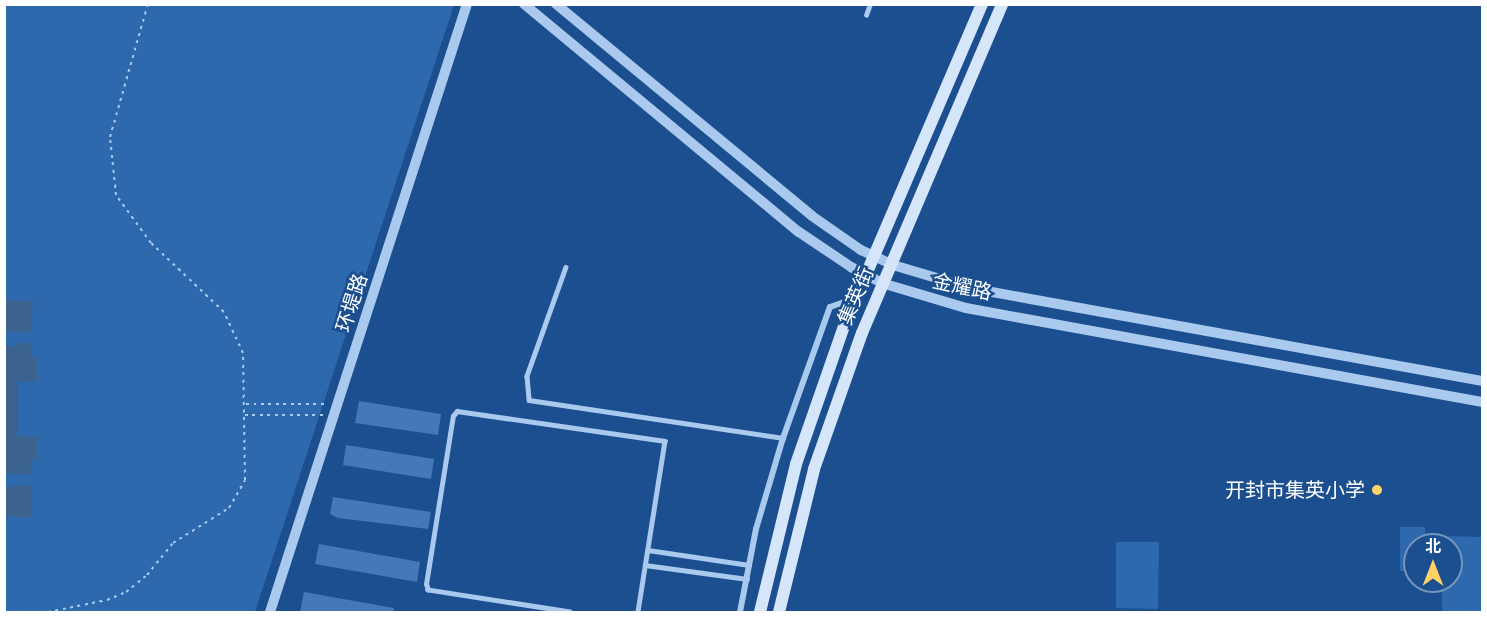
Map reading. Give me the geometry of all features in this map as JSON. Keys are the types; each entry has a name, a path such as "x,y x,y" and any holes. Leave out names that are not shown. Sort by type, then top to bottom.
{"main road":[{"name":"集英街","path":"760,612 796,464 856,297 981,4"},
{"name":"集英街","path":"779,612 821,447 883,283 1002,4"}],"street":[{"name":"环堤路","path":"270,612 467,4"},
{"name":"金耀路","path":"524,4 799,232 866,275 883,283 966,308 1482,402"},
{"name":"金耀路","path":"556,4 812,216 874,256 891,264 970,288 1482,381"},
{"path":"740,612 749,565 783,438 831,307 856,297"}],"lane":[{"path":"866,15 870,4"},
{"path":"566,267 526,376 529,400 783,438"},
{"path":"570,612 428,590 426,584 453,416 457,411 665,441 638,612"},
{"path":"648,550 749,565"},
{"path":"645,565 747,579"}],"path":[{"path":"48,612 126,592 147,575 173,543 229,508 245,480 246,415 243,353 224,312 151,243 116,195 110,137 148,4"},
{"path":"245,404 337,409"},
{"path":"246,415 337,409"}],"shaded area":[{"path":"4,5 454,5 255,612 5,612"},
{"path":"5,300 33,301 30,333 5,331"},
{"path":"18,343 30,343 33,358 37,359 37,381 18,382 18,436 37,436 37,459 33,459 29,475 5,473 5,346 18,346"},
{"path":"29,485 32,491 32,517 5,517 5,488"},
{"path":"1400,527 1425,527 1425,533 1403,533 1403,571 1400,571"},
{"path":"1463,537 1482,537 1482,612 1442,612 1442,593 1463,593"},
{"path":"1116,542 1159,542 1158,609 1116,608"}],"building":[{"path":"359,401 441,414 438,435 355,423"},
{"path":"346,445 434,459 431,479 343,465"},
{"path":"333,497 431,512 428,529 338,518 330,514"},
{"path":"319,544 420,562 417,582 315,564"},
{"path":"304,592 394,608 394,612 300,612"}],"place":[{"name":"开封市集英小学","path":"1377,490"}]}
